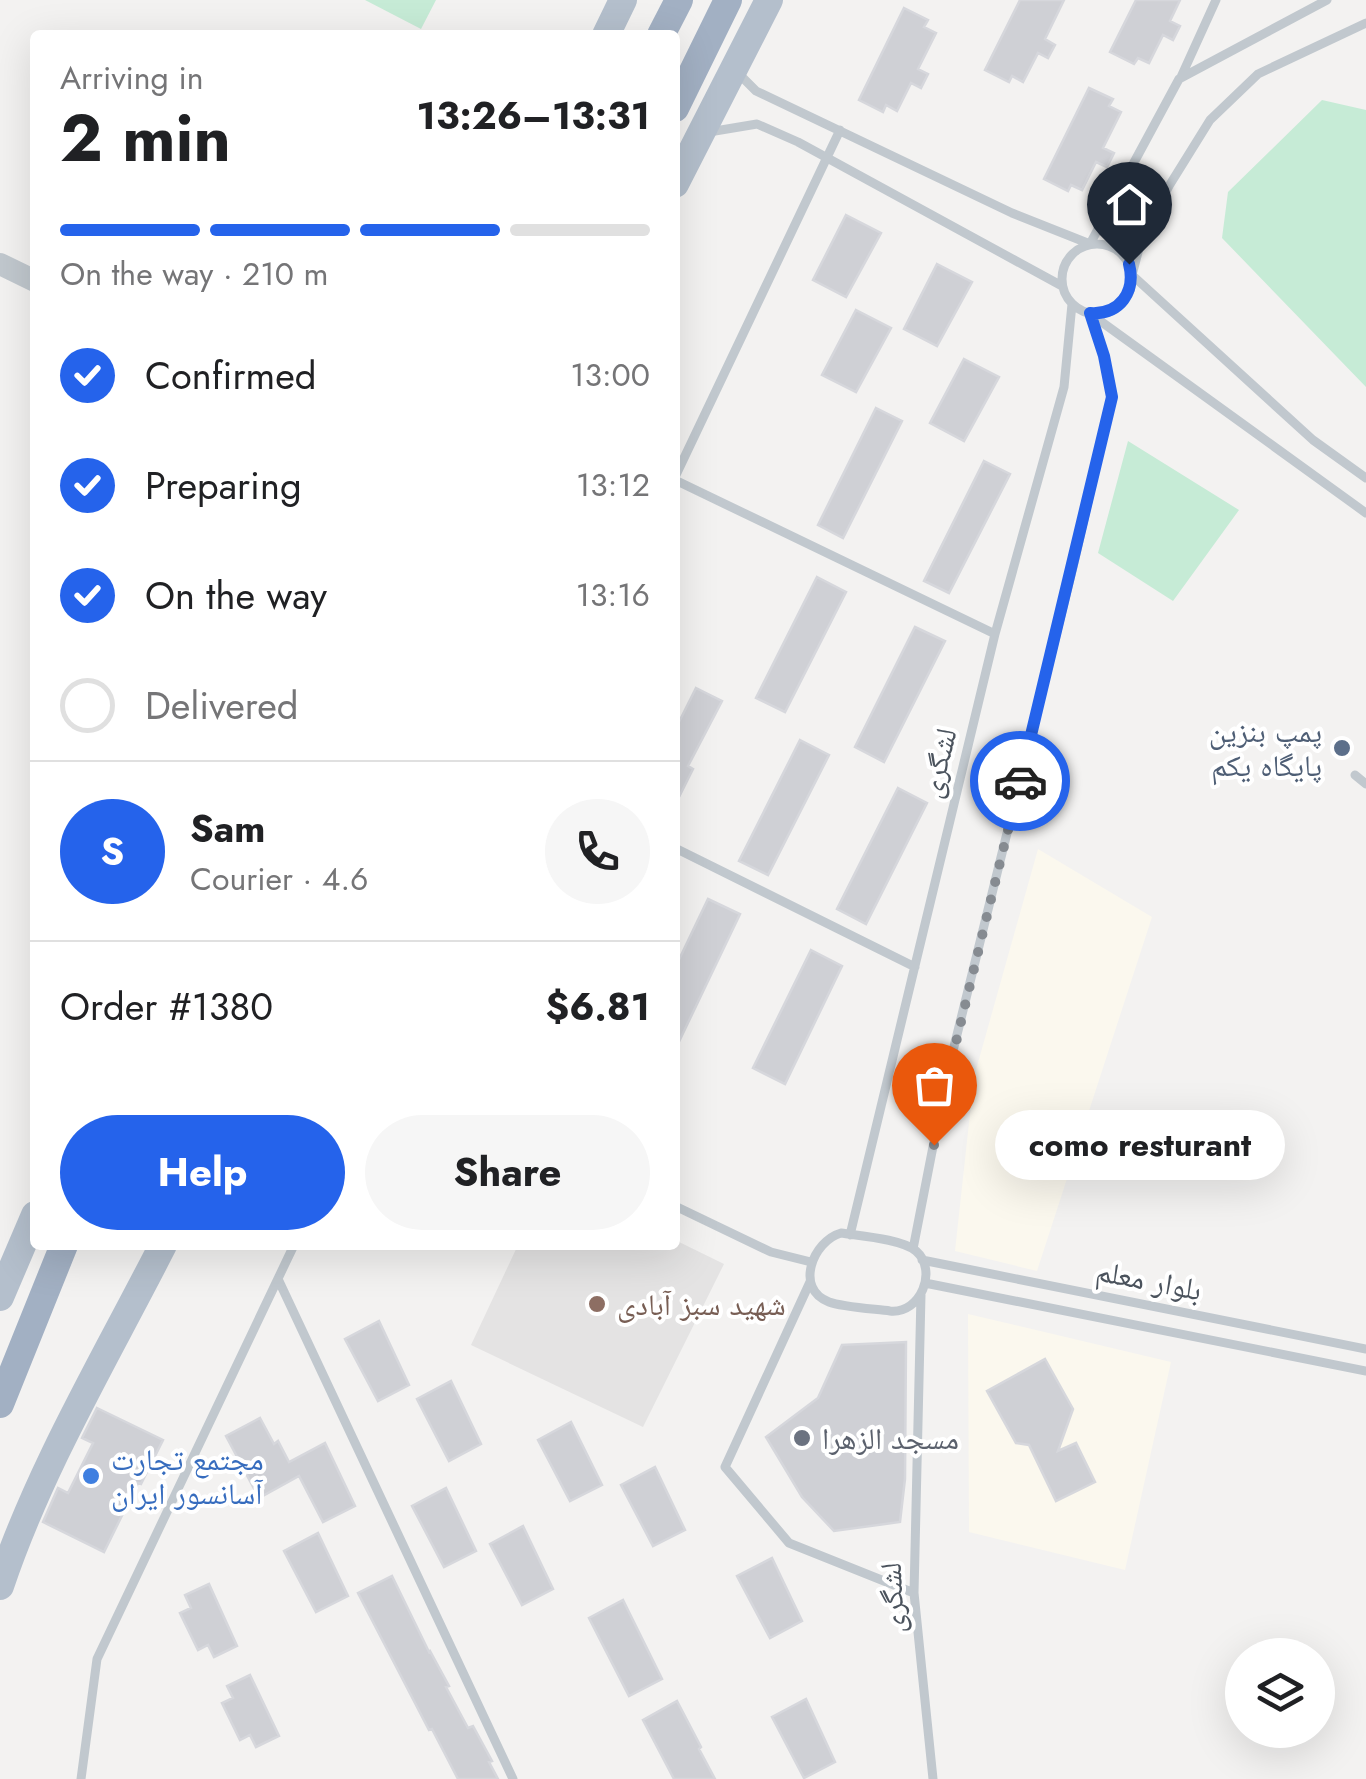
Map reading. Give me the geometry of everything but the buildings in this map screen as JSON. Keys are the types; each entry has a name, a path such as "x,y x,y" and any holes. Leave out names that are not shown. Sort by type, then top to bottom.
{"highway":[{"path":"664,30 679,0"},
{"path":"680,98 728,0"},
{"path":"0,1404 62,1250"}],"main road":[{"path":"609,30 624,0"},
{"path":"680,175 769,0"},
{"path":"0,1297 30,1226"},
{"path":"0,1586 48,1467 160,1250"}],"street":[{"path":"0,264 30,279"}],"lane":[{"path":"1216,0 1180,79 1090,244 1071,255 1065,264 1062,286 1072,304 1090,313 1366,514"},
{"path":"1180,79 1328,0"},
{"path":"1090,313 1100,314 1120,305 1131,286 1140,241 1168,186 1210,120 1258,74 1366,24"},
{"path":"734,70 756,91 1012,213 1122,254 1132,275 1313,440 1366,478"},
{"path":"702,133 757,124 798,142 1062,286"},
{"path":"680,468 840,130"},
{"name":"لشگری","path":"850,1235 995,634 1064,387 1072,304"},
{"path":"914,1249 948,1075 1112,397 1090,313"},
{"path":"680,481 995,634"},
{"path":"1354,775 1366,784"},
{"path":"680,850 915,967"},
{"path":"680,1208 771,1252 811,1262"},
{"path":"810,1282 828,1302 896,1312 912,1306 921,1295 926,1272 914,1249 904,1244 842,1233 819,1248 811,1262 810,1282 725,1467 789,1543 914,1593"},
{"path":"81,1779 97,1659 292,1250"},
{"name":"بلوار معلم","path":"922,1260 1366,1349"},
{"path":"278,1280 513,1779"},
{"name":"بلوار معلم","path":"925,1283 1366,1371"},
{"name":"لشگری","path":"921,1295 914,1593 933,1779"}],"shaded area":[{"path":"1038,849 1152,917 1037,1271 955,1251 974,1077"},
{"name":"شهید سبز آبادی","path":"680,1242 724,1264 643,1427 471,1345 516,1250 680,1250"},
{"path":"968,1314 1171,1362 1125,1570 969,1532"}],"green space":[{"path":"365,0 436,0 421,29"},
{"path":"1322,100 1366,110 1366,387 1222,238 1228,192"},
{"path":"1128,441 1239,510 1173,601 1098,553"}],"way so far":[{"path":"934,1145 1020,781"}],"place":[{"name":"پمپ بنزين پايگاه يكم","path":"1342,748"},
{"name":"como resturant","path":"934,1145"},
{"name":"شهید سبز آبادی","path":"597,1304"},
{"name":"مسجد الزهرا","path":"802,1438"},
{"name":"مجتمع تجارت آسانسور ایران","path":"91,1476"}],"route":[{"path":"1020,781 1112,397 1090,313 1100,314 1120,305 1131,286 1129,264"}]}
